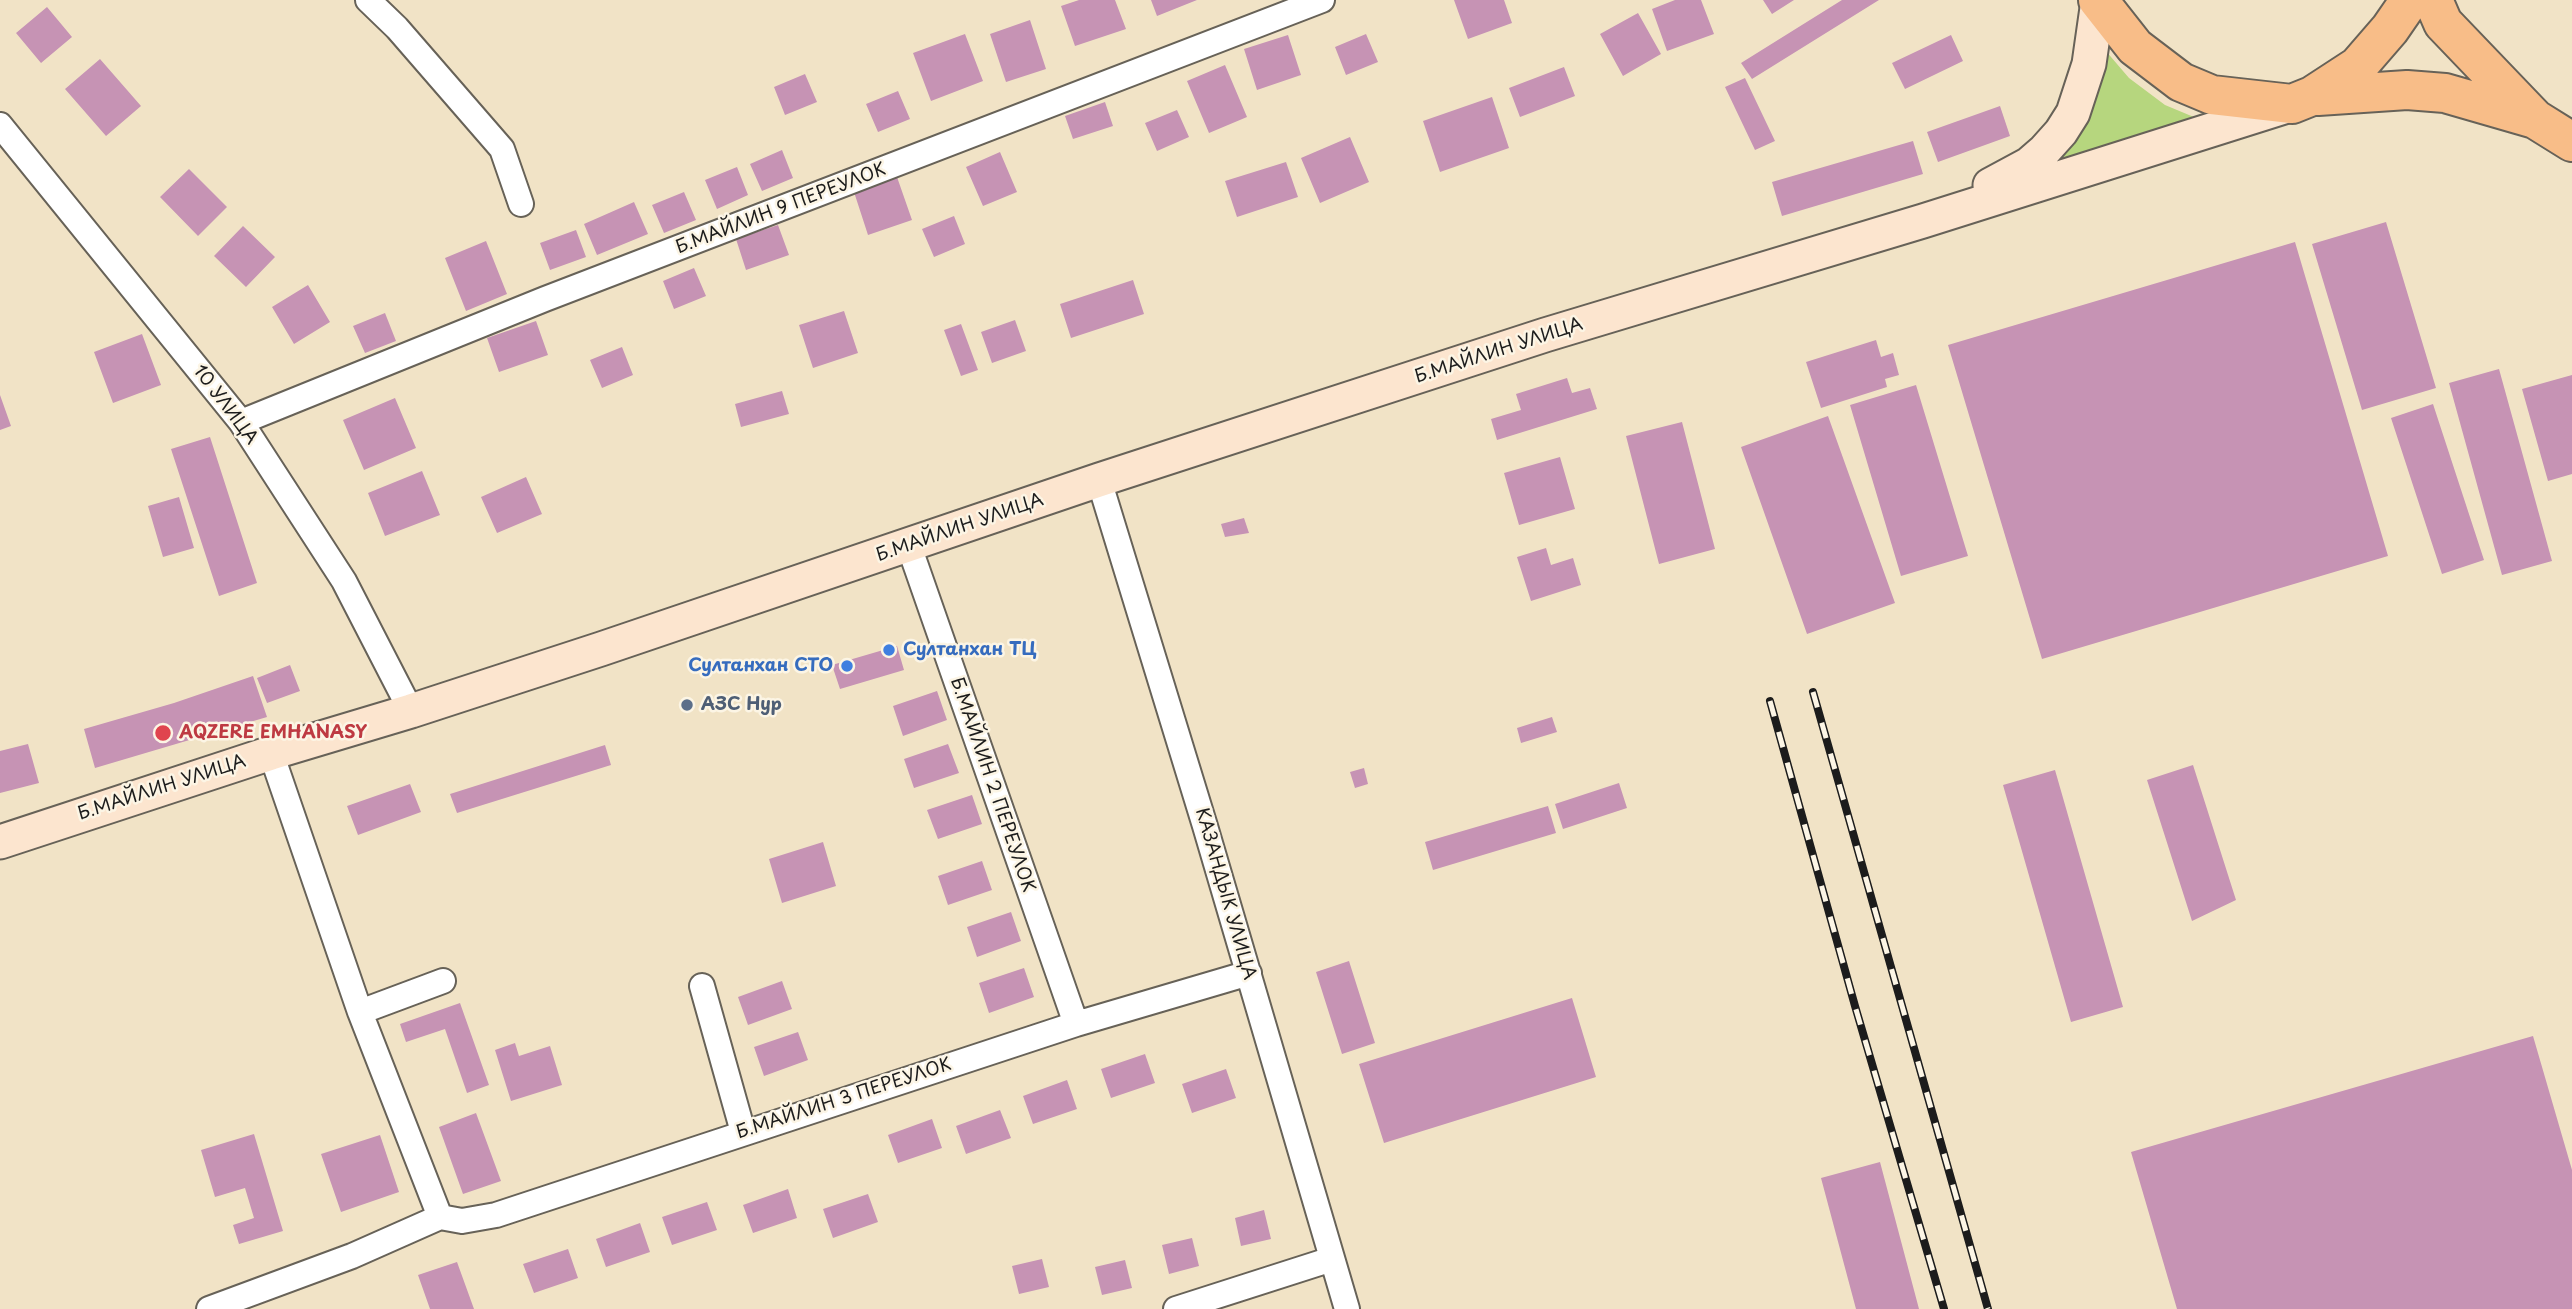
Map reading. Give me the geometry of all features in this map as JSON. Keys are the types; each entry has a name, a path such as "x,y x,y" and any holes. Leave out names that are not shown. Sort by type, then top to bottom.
{"main road":[{"path":"2098,0 2134,47 2181,82 2213,95 2302,100 2407,90 2445,93 2535,119"},
{"path":"2302,100 2358,66 2390,30 2410,0"},
{"path":"2433,0 2443,23 2535,119 2572,142"}],"street":[{"path":"368,0 397,28 502,149 521,204"},
{"name":"Б.МАЙЛИН 9 ПЕРЕУЛОК","path":"241,422 558,294 1322,0"},
{"path":"1923,221 2029,164 2060,132 2073,113 2089,64 2098,0"},
{"path":"1923,221 2302,100"},
{"name":"10 УЛИЦА","path":"0,125 241,422 344,581 411,711"},
{"name":"Б.МАЙЛИН УЛИЦА","path":"0,842 271,753 411,711 1099,480 1545,335 1923,221"},
{"name":"КАЗАНДЫК УЛИЦА","path":"1099,480 1249,972 1347,1309"},
{"name":"Б.МАЙЛИН 2 ПЕРЕУЛОК","path":"909,546 1076,1024"},
{"path":"209,1309 352,1256 440,1217 360,1012 271,753"},
{"name":"Б.МАЙЛИН 3 ПЕРЕУЛОК","path":"440,1217 462,1221 496,1215 1076,1024 1249,972"},
{"path":"360,1012 443,981"},
{"path":"702,986 743,1132"},
{"path":"1176,1309 1332,1259"}],"green space":[{"path":"2105,50 2129,78 2165,105 2201,120 2053,167 2083,130 2099,86"}],"building":[{"path":"1079,0 1115,0 1126,29 1075,46 1061,6"},
{"path":"1151,0 1197,0 1157,16"},
{"path":"1454,0 1504,0 1512,23 1468,39"},
{"path":"1675,0 1701,0 1714,34 1667,51 1652,9"},
{"path":"1763,0 1794,0 1772,14"},
{"path":"1842,0 1879,0 1752,79 1741,63"},
{"path":"47,7 72,37 41,63 16,33"},
{"path":"1638,13 1661,54 1623,76 1600,34"},
{"path":"1030,20 1046,69 1006,82 990,34"},
{"path":"965,34 983,81 931,101 913,53"},
{"path":"1366,34 1378,62 1346,75 1335,47"},
{"path":"1288,35 1301,75 1257,90 1244,49"},
{"path":"1951,35 1963,61 1905,89 1892,63"},
{"path":"100,59 141,106 106,136 65,89"},
{"path":"1225,65 1247,117 1209,133 1187,81"},
{"path":"1564,67 1575,96 1520,117 1509,88"},
{"path":"805,74 817,102 785,115 774,87"},
{"path":"1745,78 1775,141 1755,150 1725,87"},
{"path":"898,91 910,119 878,132 866,104"},
{"path":"1492,97 1509,148 1440,172 1423,121"},
{"path":"1105,102 1113,126 1073,139 1065,116"},
{"path":"2000,106 2010,136 1938,162 1927,132"},
{"path":"1177,110 1189,137 1157,151 1145,123"},
{"path":"1350,137 1369,182 1320,203 1301,158"},
{"path":"1913,141 1923,174 1782,216 1772,182"},
{"path":"782,150 793,178 762,191 750,164"},
{"path":"1000,152 1017,192 983,206 966,167"},
{"path":"1286,162 1298,197 1237,217 1225,181"},
{"path":"737,167 748,195 717,209 705,180"},
{"path":"189,169 227,207 198,236 160,197"},
{"path":"897,177 912,220 868,235 854,192"},
{"path":"684,192 696,220 664,233 652,205"},
{"path":"634,202 648,234 597,255 584,224"},
{"path":"954,216 965,244 934,257 922,229"},
{"path":"2386,222 2436,388 2362,410 2312,244"},
{"path":"778,225 789,255 746,270 736,239"},
{"path":"243,226 275,257 246,287 214,256"},
{"path":"576,230 586,257 550,270 540,243"},
{"path":"486,241 507,294 466,311 445,258"},
{"path":"2295,242 2388,556 2042,659 1948,345"},
{"path":"694,268 706,296 674,309 663,281"},
{"path":"1133,280 1144,314 1071,338 1060,304"},
{"path":"308,285 330,322 294,344 272,307"},
{"path":"844,311 858,353 813,368 799,325"},
{"path":"385,313 396,341 365,353 353,326"},
{"path":"1015,320 1026,351 992,363 981,332"},
{"path":"536,321 548,355 499,372 487,338"},
{"path":"961,324 978,370 961,376 944,330"},
{"path":"142,334 161,385 113,403 94,352"},
{"path":"1876,340 1881,357 1893,353 1899,375 1885,379 1887,387 1821,408 1806,362"},
{"path":"622,347 633,375 602,388 590,360"},
{"path":"2499,369 2552,561 2502,575 2449,383"},
{"path":"2572,375 2572,474 2548,481 2522,389"},
{"path":"1567,378 1572,393 1590,388 1597,409 1497,440 1491,419 1521,410 1516,394"},
{"path":"1916,385 1968,556 1901,576 1850,405"},
{"path":"782,391 789,414 741,427 735,404"},
{"path":"0,395 11,426 0,430"},
{"path":"395,398 416,448 364,470 343,420"},
{"path":"2433,404 2484,560 2442,574 2391,418"},
{"path":"1828,416 1895,603 1807,634 1741,447"},
{"path":"1682,422 1715,549 1659,564 1626,436"},
{"path":"210,437 257,583 219,596 171,449"},
{"path":"1560,457 1575,509 1519,525 1504,473"},
{"path":"422,471 440,515 385,536 368,493"},
{"path":"526,477 542,514 497,533 481,497"},
{"path":"179,497 194,548 163,557 148,506"},
{"path":"1244,518 1249,533 1225,537 1221,524"},
{"path":"1546,548 1551,565 1573,558 1581,585 1531,601 1517,557"},
{"path":"897,646 904,670 840,689 832,665"},
{"path":"290,665 300,691 267,703 257,678"},
{"path":"253,676 267,717 95,768 84,729 174,703"},
{"path":"937,691 947,720 903,736 893,706"},
{"path":"1552,717 1557,732 1521,743 1517,728"},
{"path":"28,744 39,783 0,793 0,751"},
{"path":"948,744 959,773 914,788 904,759"},
{"path":"605,745 611,765 457,813 450,794"},
{"path":"2193,765 2236,900 2192,921 2147,780"},
{"path":"1364,768 1368,784 1355,788 1350,772"},
{"path":"2055,770 2123,1007 2071,1022 2003,785"},
{"path":"1619,783 1627,808 1563,829 1555,804"},
{"path":"410,784 421,812 358,835 347,806"},
{"path":"972,795 982,824 938,839 927,810"},
{"path":"1548,806 1556,833 1433,870 1425,842"},
{"path":"823,842 836,886 782,903 769,859"},
{"path":"982,861 992,890 948,905 938,876"},
{"path":"1011,912 1021,941 977,957 967,927"},
{"path":"1349,961 1375,1043 1342,1054 1316,972"},
{"path":"1024,968 1034,997 989,1013 979,983"},
{"path":"782,981 792,1009 748,1025 738,997"},
{"path":"1572,998 1596,1077 1384,1143 1359,1064"},
{"path":"460,1003 489,1085 467,1093 445,1029 406,1042 400,1024"},
{"path":"798,1032 808,1060 764,1076 754,1047"},
{"path":"2533,1036 2572,1170 2572,1309 2177,1309 2131,1152"},
{"path":"515,1043 519,1056 550,1046 562,1085 511,1101 495,1050"},
{"path":"1145,1054 1155,1083 1111,1098 1101,1069"},
{"path":"1226,1069 1236,1098 1192,1113 1182,1084"},
{"path":"1067,1080 1077,1109 1033,1124 1023,1096"},
{"path":"1000,1110 1011,1138 966,1154 956,1126"},
{"path":"476,1113 501,1181 463,1194 439,1127"},
{"path":"932,1119 942,1148 898,1163 888,1135"},
{"path":"254,1134 283,1231 239,1244 233,1225 254,1218 245,1188 215,1197 201,1150"},
{"path":"380,1135 399,1192 341,1212 321,1154"},
{"path":"1880,1162 1919,1309 1856,1309 1821,1178"},
{"path":"788,1189 797,1218 753,1233 743,1205"},
{"path":"868,1194 878,1222 833,1238 823,1209"},
{"path":"707,1202 717,1230 672,1245 662,1217"},
{"path":"1264,1210 1271,1239 1241,1246 1235,1218"},
{"path":"640,1223 650,1252 606,1267 596,1239"},
{"path":"1192,1238 1199,1266 1169,1274 1162,1245"},
{"path":"568,1249 578,1278 534,1293 523,1264"},
{"path":"1042,1259 1049,1287 1019,1294 1012,1266"},
{"path":"1125,1260 1132,1288 1102,1295 1095,1267"},
{"path":"457,1262 474,1309 430,1309 418,1275"}],"railway":[{"path":"1813,692 1988,1309"},
{"path":"1770,701 1855,1006 1944,1309"}],"place":[{"name":"Султанхан ТЦ","path":"889,650"},
{"name":"Султанхан СТО","path":"847,666"},
{"name":"АЗС Нур","path":"687,705"},
{"name":"AQZERE EMHANASY","path":"163,733"}]}
